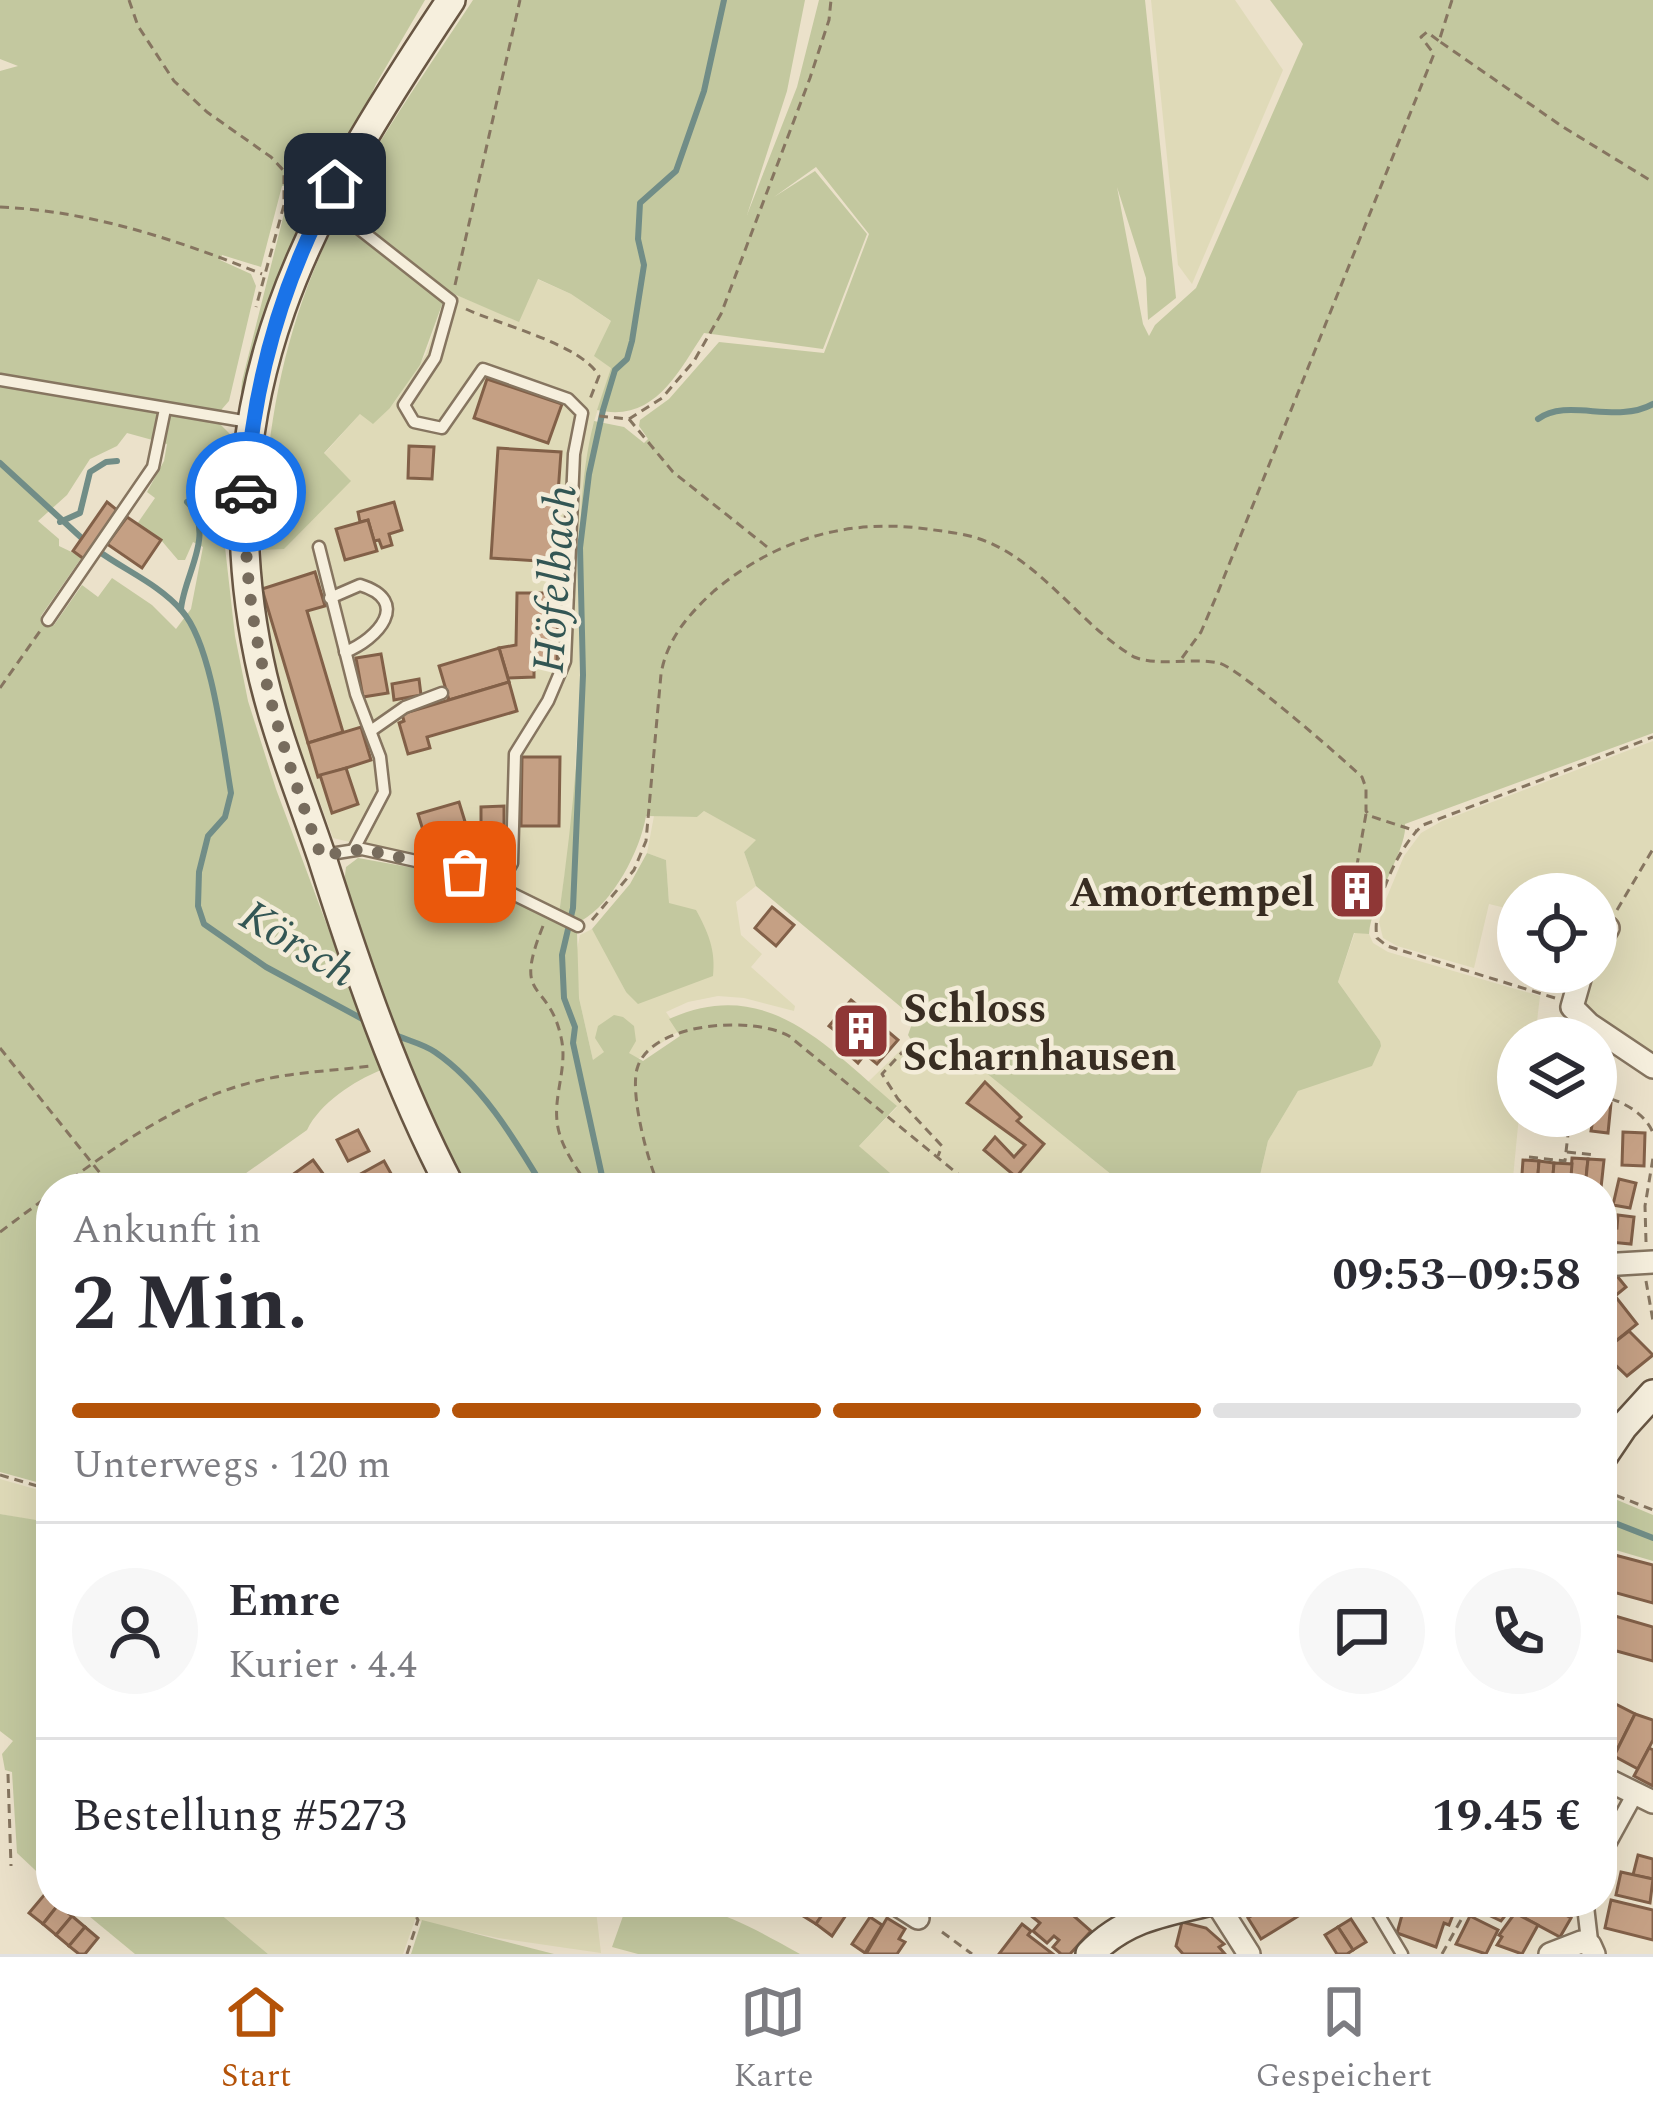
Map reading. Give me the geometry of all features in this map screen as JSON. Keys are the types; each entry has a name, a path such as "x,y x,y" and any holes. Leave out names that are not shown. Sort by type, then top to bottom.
{"main road":[{"path":"444,1173 391,1059 272,715 250,605 244,530 253,422 282,303 325,202 452,0"},
{"path":"1617,1431 1653,1394"},
{"path":"1090,1954 1138,1917"}],"street":[{"path":"1576,993 1572,1007 1589,1024 1653,1067"},
{"path":"1617,1264 1649,1262"},
{"path":"1617,1784 1644,1798 1617,1834"},
{"path":"1223,1917 1249,1954"},
{"path":"1587,1917 1592,1949"},
{"path":"1550,1954 1579,1942 1592,1949"}],"lane":[{"path":"325,202 451,301 434,358 404,404 414,422 442,428 483,369 568,399 587,415 574,454 565,661 548,701 514,754 512,858 499,886"},
{"path":"0,380 253,422"},
{"path":"48,620 155,463 165,409"},
{"path":"319,547 356,694 380,757 384,793 354,849"},
{"path":"330,598 348,587 363,585 378,593 386,607 376,634 345,652"},
{"path":"372,730 405,706 442,693"},
{"path":"321,856 354,849 470,873 580,927"},
{"path":"1380,1917 1402,1954"}],"path":[{"path":"129,0 138,26 174,81 284,171 285,199 254,315"},
{"path":"520,0 451,301 595,368 598,380 587,415 620,419 629,419 662,398 694,361 721,314 810,78 831,0"},
{"path":"1439,41 1452,0"},
{"path":"1181,659 1207,620 1433,56 1433,48 1421,37 1427,32 1563,128 1653,182"},
{"path":"0,207 71,213 184,245 264,275"},
{"path":"629,419 673,472 772,552"},
{"path":"580,927 622,886 644,847 660,684 670,644 682,624 710,596 772,552 823,532 865,525 916,527 980,539 1003,550 1129,654 1146,661 1181,659 1227,665 1364,779 1366,812 1354,882 1382,901"},
{"path":"0,688 48,620"},
{"path":"1572,1007 1536,990 1382,944 1375,921 1402,850 1416,831 1653,737"},
{"path":"1366,812 1416,831"},
{"path":"1617,912 1653,849"},
{"path":"548,914 531,955 529,973 561,1036 564,1068 557,1124 582,1173"},
{"path":"656,1173 638,1105 637,1068 646,1054 665,1041 705,1025 761,1026 783,1033 958,1173"},
{"path":"0,1048 100,1173"},
{"path":"905,1048 882,1070 883,1076 942,1146 938,1156"},
{"path":"81,1173 154,1125 224,1090 391,1059"},
{"path":"1617,1101 1649,1121 1653,1132"},
{"path":"1529,1157 1564,1161 1568,1137"},
{"path":"1566,1152 1595,1155"},
{"path":"1653,1158 1645,1206 1647,1301 1653,1321"},
{"path":"0,1232 36,1205"},
{"path":"0,1475 36,1486"},
{"path":"1617,1496 1653,1510"},
{"path":"8,1774 11,1866"},
{"path":"407,1954 417,1917"},
{"path":"1442,1954 1463,1917"},
{"path":"942,1932 972,1954"}],"shaded area":[{"path":"1151,0 1235,0 1283,70 1192,284 1178,265"},
{"path":"537,279 571,294 612,322 611,368 592,428 577,551 580,681 572,824 559,914 405,855 333,838 279,679 262,589 262,550 284,548 350,480 324,454 360,414 390,408 426,354 447,291 518,321"},
{"path":"1653,741 1653,1062 1617,1036 1617,1017 1590,1016 1585,995 1617,993 1617,873 1497,873 1497,906 1489,904 1474,968 1383,938 1379,922 1404,856 1421,833"},
{"path":"704,811 757,840 744,852 756,886 736,902 741,935 762,954 751,967 795,1006 794,1011 744,998 718,996 688,1002 666,1012 679,1031 638,1059 628,1053 593,1060 579,998 576,954 580,935 592,929 597,934 626,992 669,903 666,860 647,853 654,816 697,817"},
{"path":"1355,932 1369,934 1373,943 1388,952 1497,984 1497,993 1540,996 1538,1017 1497,1017 1497,1137 1517,1137 1513,1173 1261,1173 1268,1141 1298,1091 1380,1041 1338,982"},
{"path":"911,1040 922,1041 935,1057 985,1072 1110,1173 887,1173 859,1146 897,1107 868,1082"},
{"path":"0,1479 36,1489 36,1521 0,1514"},
{"path":"224,1917 597,1917 601,1953 415,1920 403,1954 268,1954"}],"green space":[{"path":"0,0 425,0 376,84 248,394 241,392 242,381 291,186 282,186 261,267 222,255 220,260 251,274 256,286 220,424 231,435 225,547 235,636 248,701 276,789 381,1070 339,1094 307,1130 246,1173 36,1173 36,1482 0,1472 0,71 18,66 0,59","holes":["127,433 167,444 164,461 147,492 155,498 137,524 161,540 178,560 185,560 193,542 203,547 191,609 176,629 152,605 112,578 98,597 82,585 54,625 41,616 82,557 59,546 59,539 38,521 67,495 90,459 117,446"]},
{"path":"473,0 805,0 787,91 747,215 797,87 819,0 1145,0 1176,298 1148,320 1146,278 1117,187 1149,336 1196,288 1303,44 1270,0 1653,0 1653,733 1405,824 1369,934 1354,933 1338,982 1381,1046 1372,1066 1298,1091 1268,1141 1261,1173 1110,1173 985,1072 934,1057 923,1041 911,1040 908,1035 914,1018 756,886 744,852 756,840 704,811 697,817 646,816 631,860 604,902 581,921 559,914 577,743 583,487 594,421 624,427 644,443 648,439 640,420 669,399 719,342 824,353 869,234 816,167 774,197 815,171 867,234 823,349 704,333 662,392 634,409 617,412 597,410 611,368 594,356 611,321 538,279 519,322 447,291 420,365 390,408 373,424 360,414 324,453 351,481 284,549 262,550 275,408 301,304 330,234 408,98"},
{"path":"647,853 666,860 669,903 696,910 710,942 714,967 713,976 638,1004 626,992 592,929 630,884"},
{"path":"358,858 470,878 577,932 579,998 593,1060 604,1052 595,1038 598,1026 614,1015 634,1026 636,1041 629,1053 643,1061 680,1036 669,1019 704,1007 737,1005 794,1024 897,1106 859,1146 890,1173 460,1173 406,1059 344,883 346,867"},
{"path":"1617,1500 1653,1515 1653,1561 1617,1550"},
{"path":"0,1514 36,1520 36,1871 17,1853 12,1772 5,1770 2,1754 13,1741 0,1731"},
{"path":"90,1917 224,1917 268,1954 135,1954"},
{"path":"623,1917 726,1917 800,1954 638,1954 612,1947"},
{"path":"422,1920 554,1954 411,1954"}],"building":[{"path":"487,379 562,404 548,443 474,418"},
{"path":"409,446 434,447 432,479 408,478"},
{"path":"498,448 561,452 553,562 491,558"},
{"path":"107,502 117,510 84,559 73,551"},
{"path":"394,502 402,530 389,534 392,545 382,548 379,540 374,541 368,520 360,522 358,512"},
{"path":"127,517 161,540 142,568 107,544"},
{"path":"368,520 377,551 345,560 336,529"},
{"path":"315,572 325,606 307,611 343,732 308,743 262,589"},
{"path":"517,593 558,593 557,667 534,667 534,677 508,678 499,648 516,645"},
{"path":"499,648 509,682 449,700 439,666"},
{"path":"381,654 388,693 363,697 356,658"},
{"path":"419,679 421,695 394,700 392,684"},
{"path":"509,682 517,711 427,737 430,748 408,754 399,723 404,721 402,714"},
{"path":"361,727 371,760 318,777 308,743"},
{"path":"522,757 560,757 559,826 521,826"},
{"path":"346,768 358,804 332,813 320,775"},
{"path":"459,802 470,838 429,850 418,814"},
{"path":"504,806 504,845 481,845 481,807"},
{"path":"772,907 794,925 776,946 755,928"},
{"name":"Schloss Scharnhausen","path":"851,1000 898,1040 877,1064 865,1054 858,1063 836,1043 842,1036 829,1026"},
{"path":"985,1082 1021,1117 1017,1121 1044,1144 1019,1173 1011,1173 984,1150 995,1137 1014,1157 1025,1145 967,1103"},
{"path":"358,1130 369,1151 348,1161 337,1140"},
{"path":"1623,1132 1645,1133 1644,1166 1622,1165"},
{"path":"1572,1158 1588,1159 1587,1173 1571,1173"},
{"path":"1588,1159 1604,1160 1603,1173 1587,1173"},
{"path":"313,1160 323,1173 295,1173"},
{"path":"1523,1160 1539,1161 1538,1173 1522,1173"},
{"path":"384,1161 391,1173 362,1173"},
{"path":"1539,1161 1554,1163 1553,1173 1538,1173"},
{"path":"1554,1163 1572,1164 1571,1173 1553,1173"},
{"path":"1619,1179 1636,1183 1630,1208 1617,1206"},
{"path":"1618,1215 1634,1217 1631,1244 1617,1243"},
{"path":"1617,1299 1637,1324 1617,1340"},
{"path":"1629,1331 1653,1355 1627,1376 1617,1366 1617,1340"},
{"path":"1617,1556 1653,1565 1653,1603 1617,1593"},
{"path":"1617,1617 1653,1627 1653,1661 1617,1651"},
{"path":"1617,1705 1635,1714 1617,1750"},
{"path":"1635,1714 1653,1720 1653,1740 1638,1769 1617,1758"},
{"path":"1649,1748 1653,1750 1653,1786 1634,1776"},
{"path":"1638,1855 1653,1859 1653,1879 1633,1875"},
{"path":"1621,1872 1653,1879 1650,1903 1617,1895"},
{"path":"1617,1901 1653,1910 1653,1940 1605,1928 1607,1917 1617,1917"},
{"path":"36,1905 36,1917 49,1917 43,1924 29,1913"},
{"path":"49,1917 71,1917 56,1935 43,1924"},
{"path":"71,1917 85,1927 69,1946 56,1935"},
{"path":"821,1917 845,1917 832,1936 816,1924"},
{"path":"870,1917 882,1925 865,1953 852,1944"},
{"path":"1033,1917 1075,1917 1091,1931 1070,1954 1061,1954 1053,1947 1059,1940 1054,1936 1047,1943 1033,1931 1040,1923"},
{"path":"1250,1917 1297,1917 1261,1939"},
{"path":"1401,1917 1452,1917 1449,1925 1444,1923 1436,1947 1397,1933"},
{"path":"1470,1917 1498,1930 1486,1954 1456,1944"},
{"path":"1512,1917 1538,1925 1522,1954 1497,1945"},
{"path":"1522,1917 1569,1917 1560,1937"},
{"path":"887,1918 905,1929 899,1939 905,1942 897,1954 866,1954"},
{"path":"1351,1919 1366,1942 1353,1950 1338,1927"},
{"path":"1182,1922 1206,1928 1224,1944 1219,1947 1225,1954 1183,1954 1176,1946"},
{"path":"1022,1924 1031,1931 1028,1935 1053,1954 999,1954"},
{"path":"85,1927 98,1938 85,1954 79,1954 69,1946"},
{"path":"1338,1927 1353,1950 1347,1954 1337,1954 1325,1935"}],"waterway":[{"name":"Höfelbach","path":"601,1173 573,1043 575,1027 564,998 562,955 573,908 583,675 580,548 603,410 615,370 627,359 632,341 644,265 638,239 640,203 676,171 704,91 724,0"},
{"path":"1538,419 1563,410 1623,412 1653,404"},
{"name":"Körsch","path":"60,522 80,513 90,472 117,461"},
{"name":"Körsch","path":"0,463 86,542"},
{"name":"Körsch","path":"181,609 199,540 195,514 187,502"},
{"name":"Körsch","path":"97,550 173,601 192,627 209,671 231,793 225,817 208,836 199,872 198,906 204,924 266,967 368,1022"},
{"name":"Körsch","path":"391,1033 430,1049 468,1080 535,1173"},
{"name":"Körsch","path":"1617,1524 1653,1538"}],"way so far":[{"path":"246,492 246,577 259,657 278,734 321,856 362,849 465,872"}],"place":[{"name":"Amortempel","path":"1357,891"},
{"name":"Schloss Scharnhausen","path":"861,1031"}],"route":[{"path":"246,492 255,409 273,330 302,249 335,184"}]}
